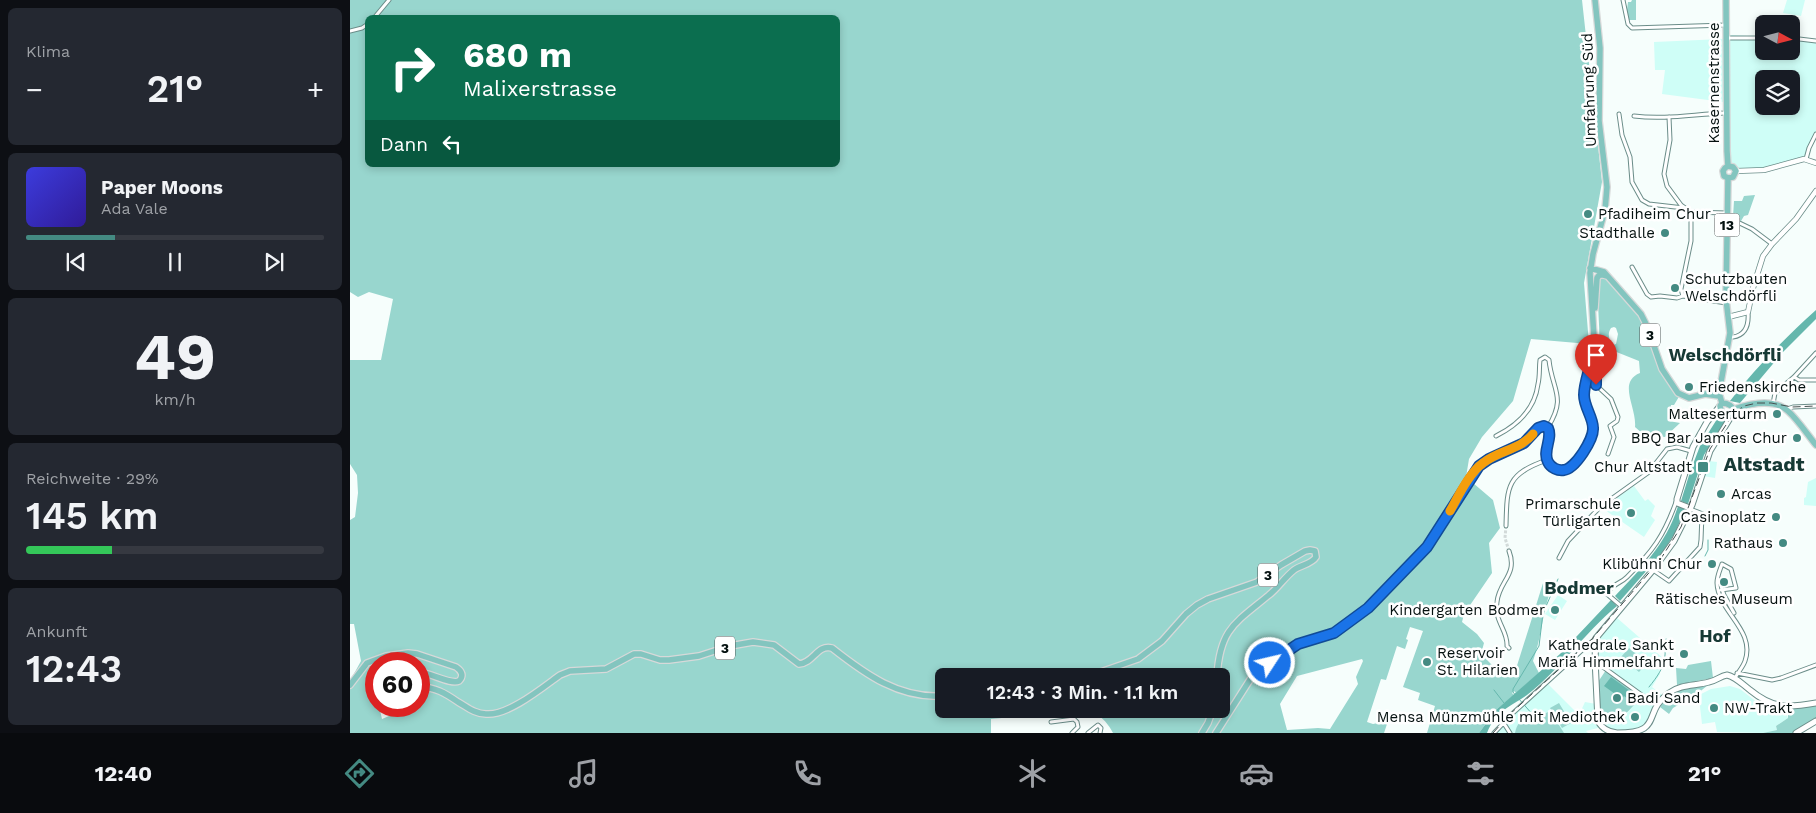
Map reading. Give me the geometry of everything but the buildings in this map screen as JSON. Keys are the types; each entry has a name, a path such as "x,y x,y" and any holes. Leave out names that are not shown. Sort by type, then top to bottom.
{"main road":[{"name":"Umfahrung Süd","path":"1594,318 1590,287 1590,268 1605,210 1607,187 1599,121 1600,48 1595,0"},
{"name":"Kasernenstrasse","path":"1726,0 1728,166"},
{"path":"1728,166 1733,167 1736,172 1733,177 1728,178 1724,176 1723,171 1728,166"},
{"name":"13","path":"1719,396 1729,343 1726,303 1728,178"},
{"name":"3","path":"1590,268 1602,270 1642,317 1662,369 1678,393 1689,398 1704,394 1719,396"},
{"path":"1216,733 1254,675 1298,644 1336,631 1365,611 1392,584 1427,547 1479,466 1489,459 1524,443 1540,427 1548,428 1550,432 1546,452 1550,466 1556,470 1563,471 1575,464 1592,436 1593,425 1584,394 1592,357 1596,279 1600,274 1606,276"},
{"path":"1719,396 1723,407 1733,412"},
{"path":"1816,445 1787,410 1773,404 1752,404 1733,412 1710,452 1677,536 1653,570 1620,606 1595,640 1598,721 1605,730 1613,733 1641,731 1648,726 1661,701 1670,692 1684,686 1711,682 1727,675 1736,676 1758,696 1775,704 1792,707 1816,704"},
{"path":"1723,407 1733,412"},
{"path":"1688,508 1678,502 1691,451 1704,428 1723,407"},
{"name":"3","path":"1112,668 1138,659 1162,641 1186,614 1201,603 1253,584 1305,552 1315,551 1316,557 1314,560 1296,569 1233,625 1221,647 1218,668"},
{"name":"3","path":"430,687 440,690 479,714 497,714 560,675 570,671 606,669 634,654 668,660 699,656 753,642 774,645 800,664 809,661 826,646 832,648 859,669 881,682 908,693 935,695"},
{"path":"430,659 456,667 461,671 462,677 454,683 430,673"},
{"path":"350,685 365,665"},
{"path":"1202,733 1210,718"},
{"path":"1796,733 1816,721"}],"street":[{"path":"376,15 389,0"},
{"path":"1623,0 1628,22 1632,28 1726,25"},
{"path":"350,31 365,26"},
{"path":"1727,38 1755,38"},
{"path":"1800,39 1816,41"},
{"path":"1634,116 1655,118 1726,113"},
{"path":"1619,114 1622,135 1630,157 1632,182 1642,200 1649,204 1685,208"},
{"path":"1670,117 1670,140 1664,179 1668,188 1685,208 1691,212 1727,215 1752,229 1772,244"},
{"path":"1806,159 1811,142 1816,134"},
{"path":"1736,172 1764,170 1806,159 1816,163"},
{"path":"1733,336 1740,334 1747,328 1750,300 1758,267 1763,256 1796,219 1816,191"},
{"path":"1683,296 1681,286 1691,240 1691,212"},
{"path":"1632,267 1650,297 1678,298 1683,296 1726,303"},
{"path":"1728,318 1748,312"},
{"path":"1773,404 1775,394 1816,353"},
{"path":"1496,436 1517,425 1528,411 1538,389 1540,360 1545,357 1550,360 1551,373 1558,399 1548,428"},
{"path":"1592,357 1596,359 1596,385 1610,398 1618,417 1610,426 1614,437 1608,454"},
{"path":"1794,377 1799,380 1816,380"},
{"path":"1787,410 1792,407 1816,406"},
{"path":"1558,558 1568,541 1600,507 1649,472 1666,450 1675,446 1691,451"},
{"path":"1506,526 1508,493 1512,481 1523,470 1547,460"},
{"path":"1620,606 1607,594 1612,586 1622,581 1649,555 1666,529 1678,502"},
{"path":"1653,570 1669,581 1698,550 1701,542 1702,514 1688,508"},
{"path":"1509,551 1512,568 1496,604 1498,621 1507,636 1506,646 1509,648"},
{"path":"1721,590 1736,588 1731,569 1722,564 1717,585 1720,595 1743,632 1747,643 1745,660 1736,676 1772,680 1816,665"},
{"path":"1718,577 1721,590 1734,613"},
{"path":"1494,733 1503,722 1590,642 1595,640"},
{"path":"1595,662 1650,700"},
{"path":"1051,722 1074,719 1078,727 1072,733"},
{"path":"1503,722 1510,733"},
{"path":"1088,733 1098,725 1101,728 1100,733"}],"shaded area":[{"path":"350,0 1582,0 1602,182 1584,283 1589,344 1531,339 1513,401 1482,437 1469,459 1466,477 1493,500 1500,528 1489,543 1492,573 1464,614 1462,622 1477,634 1484,643 1481,654 1500,673 1515,672 1544,580 1549,581 1545,589 1549,595 1533,661 1539,673 1516,693 1514,691 1512,693 1514,695 1496,710 1479,733 1427,733 1435,706 1418,700 1420,693 1403,687 1423,631 1410,627 1405,649 1397,646 1386,680 1381,679 1367,722 1373,724 1388,721 1384,733 1113,733 1101,718 1230,718 1230,668 935,668 935,718 1002,718 991,719 991,733 350,733 350,681 361,661 354,624 350,624 350,520 355,517 358,493 357,475 350,464 350,360 381,360 393,299 369,292 358,297 350,292","holes":["1362,659 1363,661 1356,677 1358,684 1330,729 1287,730 1280,704 1297,676"]},
{"path":"1636,0 1636,20 1629,20 1627,10 1628,2"},
{"path":"1787,0 1805,0 1801,16 1783,13"},
{"path":"1732,35 1755,36 1755,60 1800,60 1800,39 1816,42 1816,133 1805,157 1764,169 1727,170 1723,102 1662,94 1665,70 1655,70 1654,42 1722,39"},
{"path":"1755,195 1748,215 1744,216 1741,221 1733,217 1734,201 1742,201 1744,196"},
{"path":"1602,274 1641,314 1662,369 1680,395 1674,405 1671,405 1669,421 1680,423 1665,437 1643,434 1635,427 1629,389 1633,377 1640,373 1639,361 1599,345 1598,290","holes":["1611,328 1616,328 1618,334 1616,344 1613,345 1609,332"]},
{"path":"1816,310 1816,319 1783,352 1740,403 1730,401 1771,354"},
{"path":"1719,416 1726,420 1704,455 1688,504 1681,501 1690,472 1700,446"},
{"path":"1709,461 1717,462 1715,478 1703,476"},
{"path":"1816,478 1816,506 1804,505 1808,482"},
{"name":"Primarschule Türligarten","path":"1634,486 1645,501 1648,499 1655,506 1651,516 1655,520 1644,537 1602,508"},
{"path":"1678,506 1685,509 1675,533 1662,553 1620,601 1615,596 1660,544"},
{"name":"Kindergarten Bodmer","path":"1558,595 1567,601 1555,620 1545,614"},
{"path":"1611,600 1617,606 1594,627 1551,674 1527,695 1499,714 1487,733 1479,733 1496,710 1560,654"},
{"path":"1616,617 1664,659 1660,674 1652,687 1662,695 1645,725 1634,731 1610,729 1603,721 1627,713 1641,694 1596,661 1599,640"},
{"path":"1629,648 1647,663 1639,672 1621,657"},
{"path":"1711,661 1713,678 1677,685 1676,668 1686,669 1688,665"},
{"name":"Badi Sand","path":"1606,670 1638,695 1634,701 1635,704 1625,714 1613,721 1603,721 1600,716 1598,682"},
{"path":"1611,677 1633,693 1628,699 1624,696 1622,699 1604,686"},
{"path":"1546,682 1579,715 1585,702 1596,704 1598,728 1586,731 1588,733 1496,733"},
{"path":"1702,685 1703,687 1708,685 1673,708 1669,714 1660,707 1668,697 1678,691"},
{"path":"1730,686 1740,689 1758,703 1786,713 1788,718 1776,726 1777,730 1763,733 1717,732 1715,722 1702,724 1699,698 1701,694 1711,689"},
{"path":"1559,703 1571,723 1562,728 1550,708"},
{"path":"1816,703 1816,721 1796,733 1763,733 1777,730 1776,726 1788,718 1788,714 1792,712 1792,707"},
{"path":"1550,711 1564,733 1515,733 1522,720"}],"waterway":[{"path":"1705,556 1708,550 1708,540"},
{"path":"1692,565 1702,560"},
{"path":"1516,696 1513,689 1539,646 1543,613 1558,579"},
{"path":"1649,687 1662,668 1666,639"},
{"path":"1494,690 1504,703"},
{"path":"1519,699 1533,715"}],"tunnel":[{"path":"1506,526 1505,538 1509,551"}],"railway":[{"path":"1493,733 1509,715 1591,640 1660,560 1681,527 1710,449 1734,413 1744,406 1757,403 1771,403 1792,407 1816,406"}],"slow traffic":[{"path":"1450,511 1479,466 1489,459 1524,443 1533,434"}],"place":[{"name":"Pfadiheim Chur","path":"1588,214"},
{"name":"Stadthalle","path":"1665,233"},
{"name":"Schutzbauten Welschdörfli","path":"1675,288"},
{"name":"Friedenskirche","path":"1689,387"},
{"name":"Malteserturm","path":"1777,414"},
{"name":"BBQ Bar Jamies Chur","path":"1797,438"},
{"name":"Chur Altstadt","path":"1703,467"},
{"name":"Arcas","path":"1721,494"},
{"name":"Primarschule Türligarten","path":"1631,513"},
{"name":"Casinoplatz","path":"1776,517"},
{"name":"Rathaus","path":"1783,543"},
{"name":"Klibühni Chur","path":"1712,564"},
{"name":"Rätisches Museum","path":"1724,582"},
{"name":"Kindergarten Bodmer","path":"1555,610"},
{"name":"Kathedrale Sankt Mariä Himmelfahrt","path":"1684,654"},
{"name":"Reservoir St. Hilarien","path":"1427,662"},
{"name":"Badi Sand","path":"1617,698"},
{"name":"NW-Trakt","path":"1714,708"},
{"name":"Mensa Münzmühle mit Mediothek","path":"1635,717"}],"district":[{"name":"Welschdörfli","path":"1725,355"},
{"name":"Altstadt","path":"1764,464"},
{"name":"Bodmer","path":"1579,588"},
{"name":"Hof","path":"1715,636"}],"route":[{"path":"1270,663 1298,644 1334,633 1363,613 1375,602 1427,547 1472,475 1484,462 1524,443 1538,428 1544,426 1550,432 1546,452 1550,466 1558,470 1567,470 1574,466 1590,440 1593,431 1593,423 1584,394 1592,357 1596,359 1596,385"}]}
